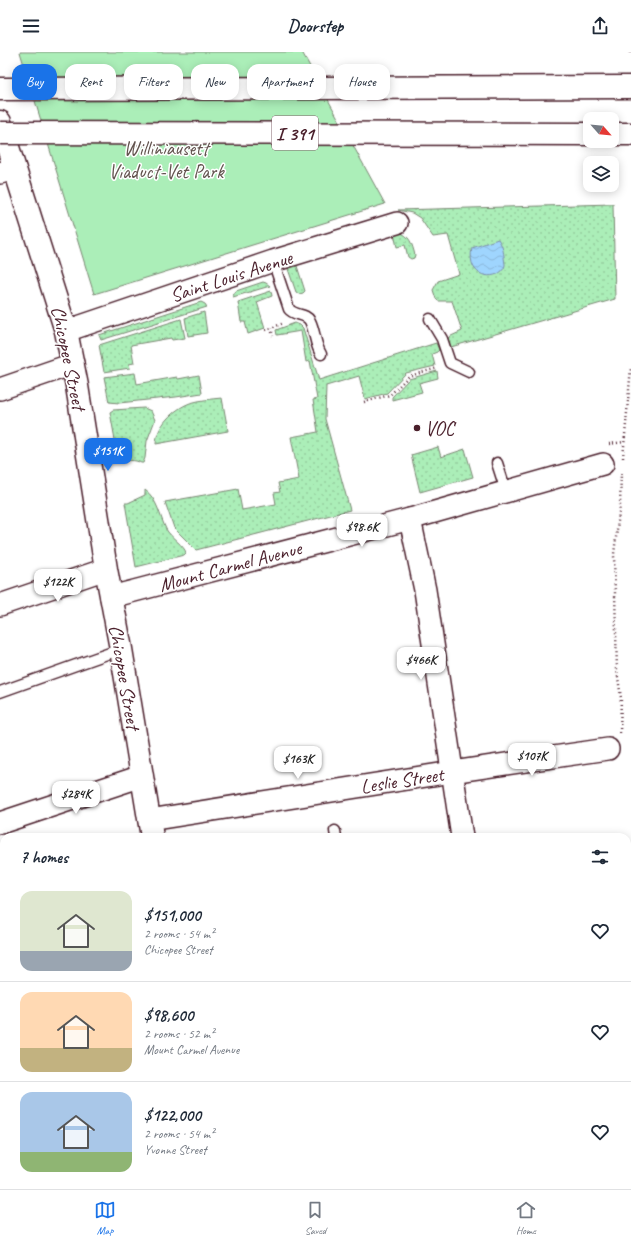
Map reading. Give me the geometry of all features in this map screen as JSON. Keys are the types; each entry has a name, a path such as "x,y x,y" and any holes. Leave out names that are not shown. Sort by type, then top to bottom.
{"main road":[{"name":"I 391","path":"0,89 631,87"},
{"name":"Chicopee Street","path":"0,122 8,171 66,331 73,364 150,828"},
{"name":"I 391","path":"0,133 583,134"},
{"path":"619,134 631,134"}],"street":[{"name":"Saint Louis Avenue","path":"66,331 273,261 397,223"},
{"path":"0,389 73,364"},
{"name":"Mount Carmel Avenue","path":"111,597 410,519 506,491 616,466"},
{"path":"410,519 425,590 461,833"},
{"path":"0,605 106,569"},
{"name":"Leslie Street","path":"150,828 614,743"},
{"path":"0,823 142,776"}],"lane":[{"path":"273,261 289,309 294,314 305,316 310,320 320,353 322,354"},
{"path":"430,319 442,339 450,363 469,372"},
{"path":"497,463 506,491"},
{"path":"0,692 121,649"}],"path":[{"path":"271,328 273,336"},
{"path":"364,402 390,395 409,376 450,363"},
{"path":"614,743 621,698 617,671 614,554 620,505 616,466 631,367"}],"green space":[{"name":"Williniausett Viaduct-Vet Park","path":"20,52 302,52 309,64 247,64 247,100 326,100 326,96 385,204 94,294 35,100 57,100 57,64 24,64"},
{"path":"613,204 615,299 451,347 448,339 449,337 462,331 452,301 438,301 433,290 438,281 459,274 448,235 433,237 420,218 412,213 398,210"},
{"path":"398,232 405,235 410,240 415,255 414,258 411,259 408,257 405,245 397,247 394,234"},
{"path":"295,264 305,291 299,294 296,292 288,269 290,266"},
{"path":"263,282 270,286 233,297 236,291"},
{"path":"271,291 272,296 257,302 265,328 248,334 245,322 241,322 238,302"},
{"path":"201,302 207,307 101,340 99,335"},
{"path":"204,312 207,333 188,336 185,318"},
{"path":"181,319 185,338 172,340 171,338 131,345 134,363 129,364 130,368 104,372 99,345"},
{"path":"295,323 303,328 319,380 436,343 439,350 432,354 435,366 406,373 387,393 365,399 359,376 326,386 325,419 350,510 196,550 174,528 165,502 238,489 242,510 276,504 274,493 280,492 278,483 299,479 291,437 318,432 313,400 317,399 310,361 306,362 301,331 277,335 276,330"},
{"path":"437,371 438,378 419,383 422,392 392,400 392,397 409,379"},
{"path":"135,373 137,384 199,375 202,393 119,403 109,402 104,377"},
{"path":"222,398 228,431 156,444 159,431 167,419 178,409 194,402"},
{"path":"144,408 151,411 155,420 147,441 143,463 133,461 119,462 110,412 113,410"},
{"path":"438,447 441,457 465,449 473,477 420,492 411,455"},
{"path":"145,490 149,493 155,503 166,529 183,547 186,553 184,555 136,567 125,503 145,495"}],"water":[{"path":"498,239 502,247 505,265 498,274 491,276 479,273 474,267 471,259 472,248"}],"place":[{"name":"VOC","path":"417,428"}]}
